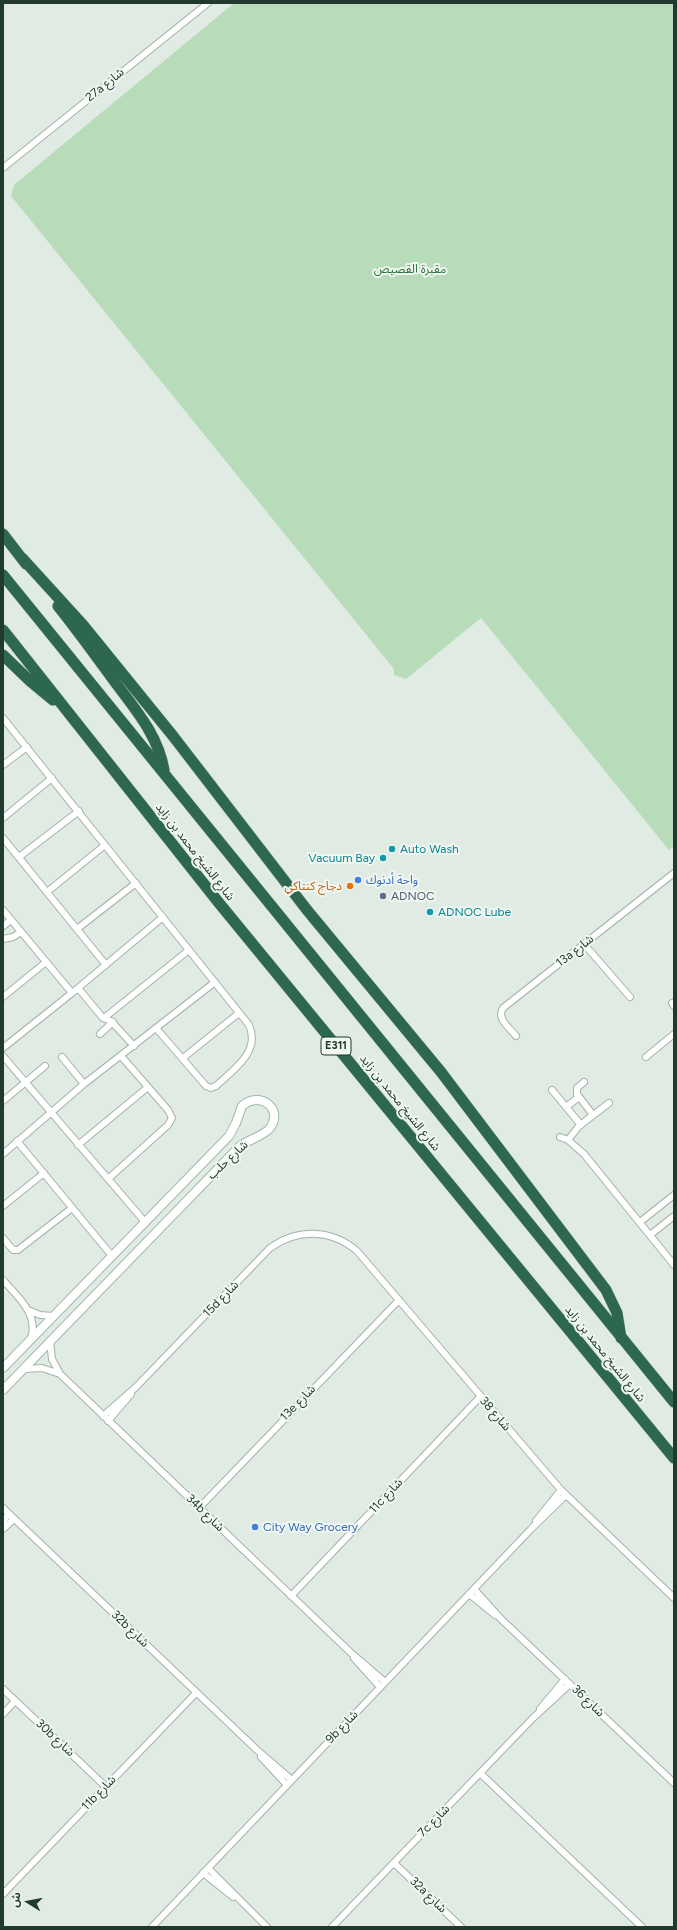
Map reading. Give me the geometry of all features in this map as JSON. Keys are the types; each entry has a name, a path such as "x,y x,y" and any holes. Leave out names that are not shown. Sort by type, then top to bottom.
{"highway":[{"path":"3,534 89,646 150,731 160,751 164,772"},
{"path":"22,558 68,606 99,643 303,904 462,1100 606,1290 617,1312 621,1338"},
{"name":"شارع الشيخ محمد بن زايد","path":"3,575 674,1402"},
{"name":"شارع الشيخ محمد بن زايد","path":"3,630 219,903 674,1458"},
{"path":"3,655 30,681 68,712"}],"street":[{"name":"27a شارع","path":"3,168 204,4"},
{"path":"3,718 27,746 239,1013 250,1028 249,1052 246,1058 216,1086 208,1087 156,1028"},
{"path":"3,765 27,746"},
{"path":"3,818 52,778"},
{"path":"19,857 79,811"},
{"path":"3,838 106,965"},
{"path":"47,892 105,845"},
{"name":"13a شارع","path":"516,1036 501,1019 501,1010 674,873"},
{"path":"77,929 136,883"},
{"path":"3,910 72,993"},
{"path":"3,1048 163,917"},
{"path":"3,926 11,920"},
{"path":"3,939 13,937 21,932"},
{"path":"584,944 630,997"},
{"path":"104,1018 189,950"},
{"path":"3,998 46,962"},
{"path":"3,1154 84,1084 215,982"},
{"path":"78,988 104,1018 113,1022 134,1046"},
{"path":"183,1058 239,1013"},
{"path":"100,1034 113,1022"},
{"path":"646,1057 674,1034"},
{"path":"3,1056 50,1113 145,1222"},
{"path":"108,1179 171,1122 171,1114 121,1056"},
{"path":"62,1057 84,1084"},
{"path":"3,1101 45,1066"},
{"path":"584,1082 577,1088 579,1097 593,1115"},
{"path":"78,1145 148,1087"},
{"path":"552,1090 581,1125"},
{"path":"566,1107 579,1097"},
{"name":"شارع حلب","path":"3,1368 229,1136 236,1123 242,1106 251,1099 263,1100 268,1103 274,1113 274,1119 269,1129 239,1147 3,1390"},
{"path":"568,1140 581,1125 609,1103"},
{"path":"560,1136 568,1140 584,1154 674,1265"},
{"path":"17,1142 112,1256"},
{"path":"3,1206 44,1174"},
{"path":"640,1222 674,1195"},
{"path":"3,1238 13,1250 18,1250 72,1208"},
{"path":"650,1235 674,1216"},
{"name":"شارع 38","path":"320,1234 336,1238 351,1246 561,1490 674,1598"},
{"name":"15d شارع","path":"106,1418 270,1248 294,1236 320,1234"},
{"path":"3,1280 28,1310 33,1324 31,1338"},
{"name":"13e شارع","path":"199,1508 399,1300"},
{"path":"28,1310 40,1315 54,1316"},
{"name":"34b شارع","path":"50,1342 52,1359 60,1374 350,1652 385,1682"},
{"name":"34b شارع","path":"24,1369 42,1368 60,1374"},
{"name":"11c شارع","path":"291,1596 480,1397"},
{"name":"9b شارع","path":"532,1528 561,1490"},
{"name":"9b شارع","path":"152,1927 532,1528 566,1495"},
{"name":"32b شارع","path":"3,1508 196,1693 257,1750 292,1780"},
{"path":"3,1521 9,1514"},
{"path":"3,1529 14,1519"},
{"name":"شارع 36","path":"474,1589 501,1619 674,1783"},
{"name":"شارع 36","path":"469,1594 501,1619"},
{"name":"34b شارع","path":"350,1652 380,1687"},
{"name":"7c شارع","path":"536,1716 565,1679"},
{"name":"7c شارع","path":"332,1927 480,1773 570,1684"},
{"name":"30b شارع","path":"3,1689 106,1786"},
{"name":"11b شارع","path":"3,1894 196,1693"},
{"path":"3,1714 16,1701"},
{"name":"32b شارع","path":"257,1750 287,1785"},
{"path":"480,1773 642,1927"},
{"name":"32a شارع","path":"394,1863 461,1927"},
{"path":"208,1868 239,1901 267,1927"},
{"path":"203,1873 239,1901"}],"green space":[{"name":"مقبرة القصيص","path":"234,3 674,3 674,846 669,850 481,618 406,679 394,675 394,669 11,196 14,185"}],"place":[{"name":"Auto Wash","path":"392,849"},
{"name":"Vacuum Bay","path":"383,858"},
{"name":"واحة أدنوك","path":"358,880"},
{"name":"دجاج كنتاكي","path":"350,886"},
{"name":"ADNOC","path":"383,896"},
{"name":"ADNOC Lube","path":"430,912"},
{"name":"City Way Grocery","path":"255,1527"}]}
